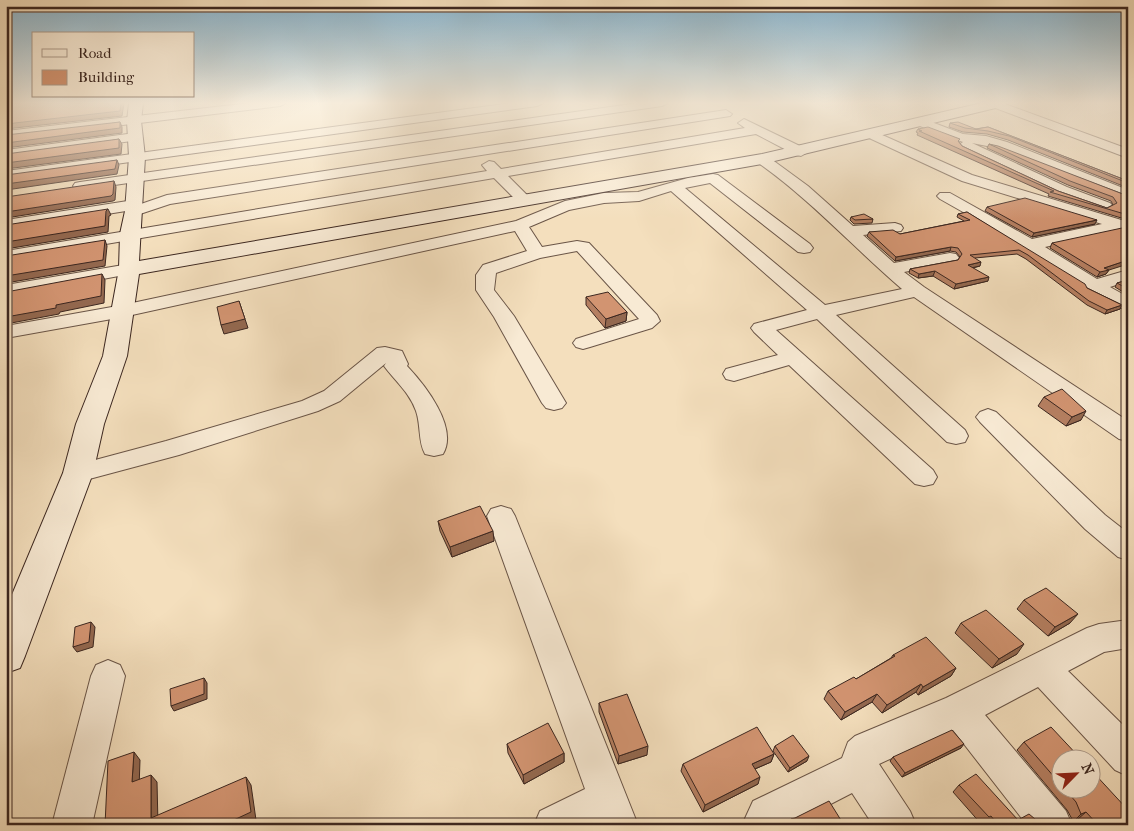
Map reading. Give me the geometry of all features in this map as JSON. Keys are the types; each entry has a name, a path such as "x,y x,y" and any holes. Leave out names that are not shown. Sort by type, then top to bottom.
{"street":[{"path":"6,154 62,142"},
{"path":"6,175 93,142"},
{"path":"66,188 117,142"},
{"path":"6,656 78,473 90,424 115,356 129,269 134,142"},
{"path":"466,142 523,200"},
{"path":"6,256 132,217 167,200 549,142"},
{"path":"6,225 132,217 498,174 688,142"},
{"path":"781,142 801,152"},
{"path":"6,291 523,200 583,196 680,180 841,142"},
{"path":"888,142 967,178 1125,222"},
{"path":"964,142 967,146 988,157 1062,190 1125,222"},
{"path":"991,142 1128,195"},
{"path":"1096,142 1128,154"},
{"path":"762,160 789,176 888,269 917,291 1128,433"},
{"path":"680,180 713,178 804,248"},
{"path":"680,180 956,436"},
{"path":"6,332 123,311 520,225 536,220 583,196"},
{"path":"945,196 1028,245 1093,287 1128,305"},
{"path":"1028,245 1080,235 1125,222"},
{"path":"520,225 537,253"},
{"path":"849,231 896,228"},
{"path":"554,403 504,316 485,290 485,275 489,269 537,253 577,246 583,247 650,319 645,324 584,343"},
{"path":"888,269 950,258"},
{"path":"1093,287 1128,275"},
{"path":"917,291 821,312 761,328 924,477"},
{"path":"78,473 282,416 332,396 386,353 394,356 397,364 395,366 416,389 431,416 434,427 434,448"},
{"path":"734,374 793,357"},
{"path":"988,417 1095,522 1128,549"},
{"path":"501,516 613,811 554,825"},
{"path":"896,825 858,770 861,755 868,749 959,710 1099,638 1128,634"},
{"path":"1042,668 1128,757"},
{"path":"72,825 108,676"},
{"path":"959,710 1052,825"},
{"path":"762,825 767,815 858,770"}],"building":[{"path":"98,142 119,142 119,148 6,163 6,154"},
{"path":"943,142 959,142 962,146 1058,191 1107,208 1117,203 1113,197 1070,181 989,144 1128,196 1128,215 1050,192 1054,191"},
{"path":"1024,142 1128,181 1128,183"},
{"path":"117,160 115,169 6,184 6,175"},
{"path":"114,181 113,194 111,196 6,212 6,197"},
{"path":"1025,198 1097,220 1034,233 987,207"},
{"path":"108,209 106,211 105,226 6,242 6,225"},
{"path":"967,212 1085,284 1087,288 1122,305 1107,310 1089,301 1019,250 970,255 981,262 968,265 989,277 956,284 935,271 919,274 910,269 958,260 962,254 958,248 951,247 896,257 869,232 893,230 900,234 970,220 958,214"},
{"path":"864,214 873,219 855,220 851,217"},
{"path":"1128,228 1128,260 1104,268 1109,270 1100,272 1052,243"},
{"path":"105,240 103,260 6,276 6,256"},
{"path":"102,274 101,296 56,305 56,308 6,317 6,292"},
{"path":"1128,280 1128,289 1117,283"},
{"path":"608,292 627,312 606,319 586,297"},
{"path":"239,301 245,319 221,325 217,307"},
{"path":"1062,389 1086,411 1072,417 1044,397"},
{"path":"480,506 493,531 450,547 438,521"},
{"path":"1046,588 1078,614 1055,627 1024,600"},
{"path":"986,610 1024,644 999,659 961,623"},
{"path":"91,622 89,642 73,647 75,627"},
{"path":"926,637 956,668 923,687 921,684 887,705 877,694 845,712 828,691 854,677 856,679 895,656 893,655"},
{"path":"204,678 204,694 171,706 170,689"},
{"path":"627,694 648,746 619,756 599,703"},
{"path":"548,723 564,753 523,775 507,744"},
{"path":"757,727 774,754 752,764 760,777 705,805 683,764"},
{"path":"1051,727 1071,748 1052,748 1052,774 1024,742"},
{"path":"952,730 964,744 905,773 893,757"},
{"path":"793,735 809,756 790,768 775,746"},
{"path":"134,752 132,782 151,775 151,818 246,777 251,812 223,825 105,825 108,761"},
{"path":"976,774 1018,820 1029,814 1035,819 1072,819 1063,825 998,825 959,785"},
{"path":"1102,782 1128,810 1128,825 1098,825 1086,812 1081,814 1073,798 1102,798"},
{"path":"829,801 844,825 794,825 791,819"}]}
